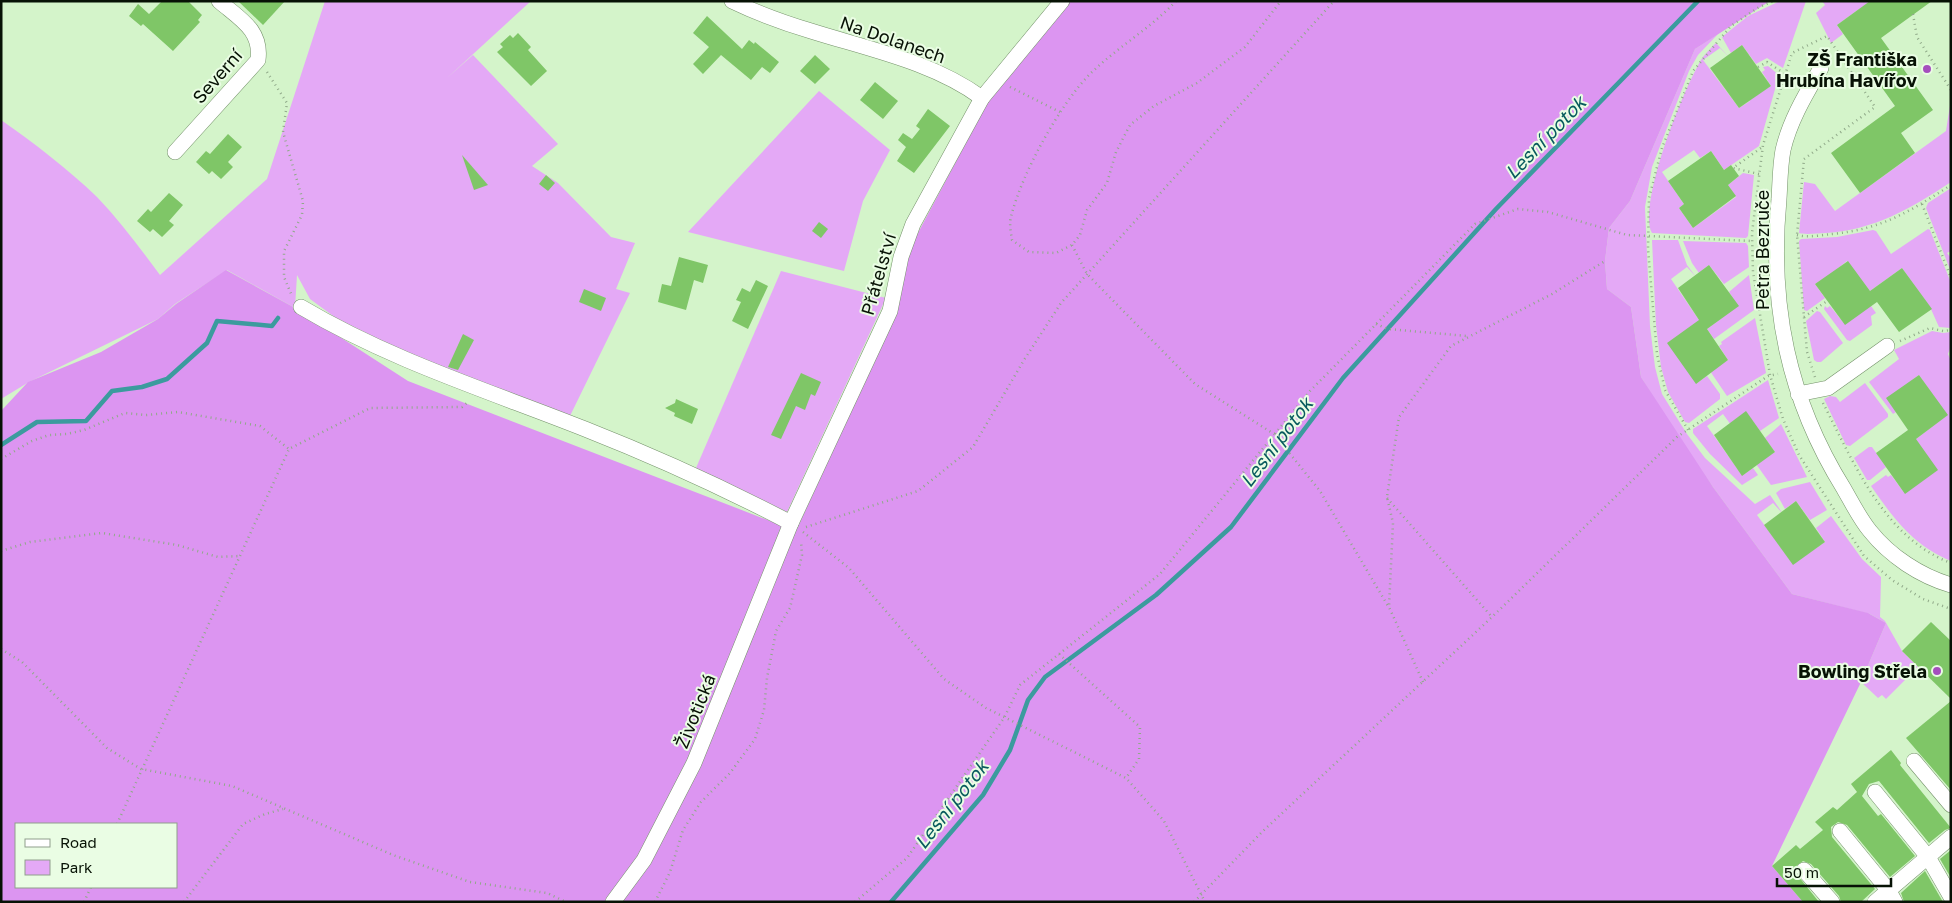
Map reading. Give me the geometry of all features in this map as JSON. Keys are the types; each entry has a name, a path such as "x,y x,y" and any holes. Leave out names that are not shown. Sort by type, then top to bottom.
{"street":[{"name":"Severní","path":"175,152 258,60 260,45 252,29 219,1"},
{"name":"Na Dolanech","path":"732,1 802,29 889,54 964,84 982,98"},
{"name":"Přátelství","path":"796,526 890,312 901,257 912,224 982,98 1062,1"},
{"name":"Petra Bezruče","path":"1821,68 1799,107 1783,151 1777,222 1777,291 1782,334 1791,371 1810,426 1839,481 1870,531 1902,561 1934,580 1951,585"},
{"path":"301,307 343,333 426,369 586,429 709,480 796,526"},
{"path":"1798,394 1828,388 1888,346"},
{"name":"Životická","path":"613,902 644,860 694,763 796,526"},
{"path":"1914,761 1951,805"},
{"path":"1875,792 1928,857 1951,897"},
{"path":"1840,831 1892,896"},
{"path":"1874,902 1892,896 1928,857 1951,837"},
{"path":"1804,870 1832,902"}],"path":[{"path":"1176,1 1163,15 1090,74 1060,112 1023,184 1010,219 1012,240 1029,252 1056,254 1072,245 1080,235 1087,210 1107,183 1116,152 1130,125 1154,106 1196,83 1245,47 1280,1"},
{"path":"796,526 918,491 973,447 1024,360 1061,303 1334,1"},
{"path":"1688,430 1665,390 1657,354 1649,236 1649,198 1654,172 1693,72 1731,26 1759,7 1774,1"},
{"path":"1913,14 1917,37 1951,90"},
{"path":"1951,563 1934,557 1916,544 1894,523 1872,493 1822,402 1807,352 1797,235 1804,159 1875,107 1827,36 1792,53 1762,148 1752,241 1754,280 1770,375 1783,418 1799,455 1864,556 1892,580 1923,599 1951,609"},
{"path":"258,60 287,103 283,132 303,200 302,215 284,250 284,277 294,301 301,307"},
{"path":"1758,67 1767,62 1785,74"},
{"path":"996,80 1060,112"},
{"path":"1759,174 1733,168 1762,148"},
{"path":"1797,235 1858,231 1906,214 1951,185"},
{"path":"1922,204 1951,278"},
{"path":"855,902 907,858 1004,718 1020,685 1160,574 1310,390 1475,224 1518,209 1548,212 1627,235 1752,241"},
{"path":"1072,245 1087,274 1195,384 1274,434 1320,491 1389,607 1423,682"},
{"path":"1389,607 1392,523 1387,497 1399,417 1451,346 1552,294 1605,261"},
{"path":"1804,317 1827,301"},
{"path":"1376,324 1388,328 1468,336"},
{"path":"1888,346 1930,328 1943,331 1951,330"},
{"path":"1194,902 1264,831 1492,617 1677,437 1770,375 1791,371"},
{"path":"117,823 289,449 370,408 462,407 482,390"},
{"path":"1,459 32,441 49,435 67,434 84,430 125,414 146,415 178,412 260,426 289,449"},
{"path":"1387,497 1492,617"},
{"path":"796,526 849,568 944,679 986,708 1013,723 1091,758 1126,778 1164,821 1205,902"},
{"path":"655,902 670,872 683,830 701,802 730,773 755,739 764,710 766,678 776,631 790,608 802,555 796,526"},
{"path":"1,550 46,539 102,533 177,545 218,557 240,556"},
{"path":"1,649 22,662 107,748 141,769 232,786 393,855 470,882 547,893 566,902"},
{"path":"1059,654 1140,727 1140,759 1126,778"},
{"path":"184,902 243,824 265,814 285,808"},
{"path":"84,902 91,888"}],"green space":[{"path":"325,1 531,1 447,78 473,55 558,144 532,166 558,183 611,237 635,243 616,289 630,293 569,418 430,365 336,318 310,299 297,275 295,308 227,270 175,304 158,319 29,382 1,399 1,120 74,176 97,197 122,225 160,275 267,179"},
{"path":"1780,1 1806,1 1783,68 1767,58 1756,64 1742,45 1731,53 1722,37 1748,16"},
{"path":"1822,1 1868,1 1873,8 1859,9 1837,25 1843,34 1831,43 1816,13 1825,5"},
{"path":"1718,34 1698,55 1689,71 1652,167 1645,207 1650,326 1655,367 1662,394 1687,434 1705,458 1755,504 1770,495 1783,514 1773,503 1757,515 1793,564 1825,542 1816,528 1831,516 1862,559 1881,577 1880,617 1885,621 1902,651 1918,667 1886,699 1882,695 1878,698 1861,682 1886,623 1870,614 1792,594 1678,437 1641,377 1631,307 1607,289 1605,261 1609,228 1630,201 1695,49"},
{"path":"1716,43 1729,57 1720,48 1703,60 1739,108 1750,101 1749,99 1771,86 1762,72 1765,70 1763,67 1768,66 1779,75 1759,146 1724,170 1711,151 1700,158 1694,150 1662,172 1684,204 1679,208 1693,228 1736,197 1728,185 1743,173 1754,175 1748,236 1746,238 1652,233 1649,218 1651,197 1665,144 1695,71 1703,57"},
{"path":"819,91 890,150 863,201 844,271 688,232"},
{"path":"1951,99 1951,182 1907,209 1876,222 1844,231 1812,234 1799,233 1804,182 1815,184 1835,211 1946,131"},
{"path":"1951,188 1951,251 1947,253 1951,258 1951,272 1926,208 1928,203"},
{"path":"1928,229 1951,283 1951,328 1939,327 1930,307 1902,268 1870,291 1847,261 1837,269 1838,271 1815,284 1825,298 1807,311 1804,310 1799,241 1801,239 1837,237 1873,230 1876,231 1891,254"},
{"path":"1652,240 1678,240 1687,265 1696,277 1687,267 1671,279 1699,320 1697,383 1707,376 1720,394 1720,399 1689,423 1685,422 1668,392 1661,367 1656,325"},
{"path":"1683,241 1746,243 1748,246 1749,267 1724,284 1709,265 1699,273 1692,263"},
{"path":"781,271 886,298 787,512 696,468"},
{"path":"1749,275 1754,310 1714,339 1707,329 1738,306 1729,292"},
{"path":"1825,306 1827,308 1830,306 1843,322 1871,306 1876,313 1871,316 1872,325 1850,341 1847,340 1824,309"},
{"path":"1817,311 1820,312 1843,343 1821,362 1814,360 1806,321"},
{"path":"1755,318 1766,373 1727,396 1710,371 1728,360 1719,346 1722,344 1721,342"},
{"path":"1932,331 1951,332 1951,346 1948,354 1951,361 1951,561 1926,547 1905,530 1871,486 1886,475 1888,477 1891,475 1903,491 1916,439 1947,415 1919,375 1888,400 1896,412 1893,414 1869,382 1899,359 1894,350"},
{"path":"1768,380 1779,418 1760,431 1746,412 1731,425 1723,414 1707,426 1741,474 1743,475 1753,468 1758,475 1742,485 1710,454 1693,433 1693,429"},
{"path":"1865,383 1888,414 1888,417 1850,446 1846,445 1824,399 1830,396 1836,397 1840,402"},
{"path":"1781,424 1807,477 1771,485 1756,464 1775,452 1765,438"},
{"path":"1869,447 1872,447 1886,467 1870,480 1867,480 1854,458"},
{"path":"1810,482 1827,510 1810,520 1796,501 1785,509 1776,493 1781,489"}],"shaded area":[{"path":"1067,1 1770,1 1695,49 1630,201 1609,228 1605,261 1607,289 1631,307 1641,377 1713,487 1792,594 1868,613 1886,623 1861,682 1772,866 1803,902 1,902 1,411 28,382 101,352 158,319 176,304 226,270 295,308 408,381 796,531 898,308 903,261 992,94"}],"building":[{"path":"162,1 188,1 202,15 198,20 200,22 173,51 143,24 141,26 129,16 138,4 149,14"},
{"path":"238,1 285,1 263,25"},
{"path":"1870,1 1932,1 1881,38 1933,110 1901,133 1915,153 1860,193 1831,153 1895,106 1837,25"},
{"path":"707,16 742,49 749,40 754,44 755,42 779,62 770,73 762,67 751,80 721,55 703,74 693,64 709,47 693,33"},
{"path":"518,33 531,47 528,50 547,71 531,86 497,52 503,47 500,44 510,35 513,38"},
{"path":"1742,45 1771,86 1739,108 1710,68"},
{"path":"815,55 830,69 815,84 800,71"},
{"path":"875,82 898,101 883,119 860,100"},
{"path":"928,109 950,126 914,173 897,161 906,147 898,140 903,133 912,139 920,129 916,126"},
{"path":"228,134 242,147 228,162 233,167 221,179 212,171 209,174 196,162 206,151 210,154"},
{"path":"1711,151 1724,170 1731,165 1739,176 1728,185 1736,196 1693,228 1679,208 1684,204 1668,181"},
{"path":"462,155 488,185 474,190"},
{"path":"546,175 555,183 548,191 539,184"},
{"path":"169,193 183,205 169,221 174,225 162,237 153,229 150,232 137,221 148,209 151,212"},
{"path":"819,222 828,229 821,238 812,231"},
{"path":"679,257 708,265 703,283 694,280 686,310 658,302 662,284 671,286"},
{"path":"1848,261 1870,291 1902,268 1932,309 1899,332 1877,302 1845,325 1815,284"},
{"path":"1709,265 1739,306 1707,329 1728,360 1696,384 1667,343 1699,320 1678,288"},
{"path":"756,280 768,286 748,329 732,321 741,302 736,300 742,288 750,292"},
{"path":"584,289 606,298 601,311 579,302"},
{"path":"463,334 474,340 458,370 448,367"},
{"path":"801,373 821,382 815,396 811,394 805,410 796,406 781,439 771,435"},
{"path":"1919,375 1948,415 1916,439 1938,470 1905,494 1876,453 1908,430 1886,398"},
{"path":"676,399 698,409 692,424 674,416 675,413 665,408 675,403"},
{"path":"1746,411 1775,452 1742,476 1714,435"},
{"path":"1796,501 1825,542 1793,565 1764,525"},
{"name":"Bowling Střela","path":"1931,622 1951,641 1951,699 1902,651"},
{"path":"1951,701 1951,790 1906,738"},
{"path":"1891,750 1901,763 1900,765 1951,828 1945,830 1929,843 1879,781 1869,784 1862,796 1878,816 1881,814 1915,856 1890,877 1847,825 1838,822 1831,827 1832,837 1875,889 1861,902 1841,902 1839,896 1811,864 1803,861 1795,867 1795,872 1819,902 1803,902 1772,866 1796,845 1800,849 1823,830 1815,822 1833,807 1837,810 1857,792 1851,784"},
{"path":"1951,850 1951,878 1940,859"},
{"path":"1925,871 1943,902 1904,902 1901,893"}],"waterway":[{"name":"Lesní potok","path":"891,902 983,795 1010,750 1028,700 1045,677 1156,595 1231,527 1343,378 1496,209 1698,1"},
{"path":"1,445 37,422 86,421 112,391 142,387 167,379 207,343 217,321 272,326 278,318"}],"place":[{"name":"ZŠ Františka Hrubína Havířov","path":"1927,69"},
{"name":"Bowling Střela","path":"1937,671"}]}
